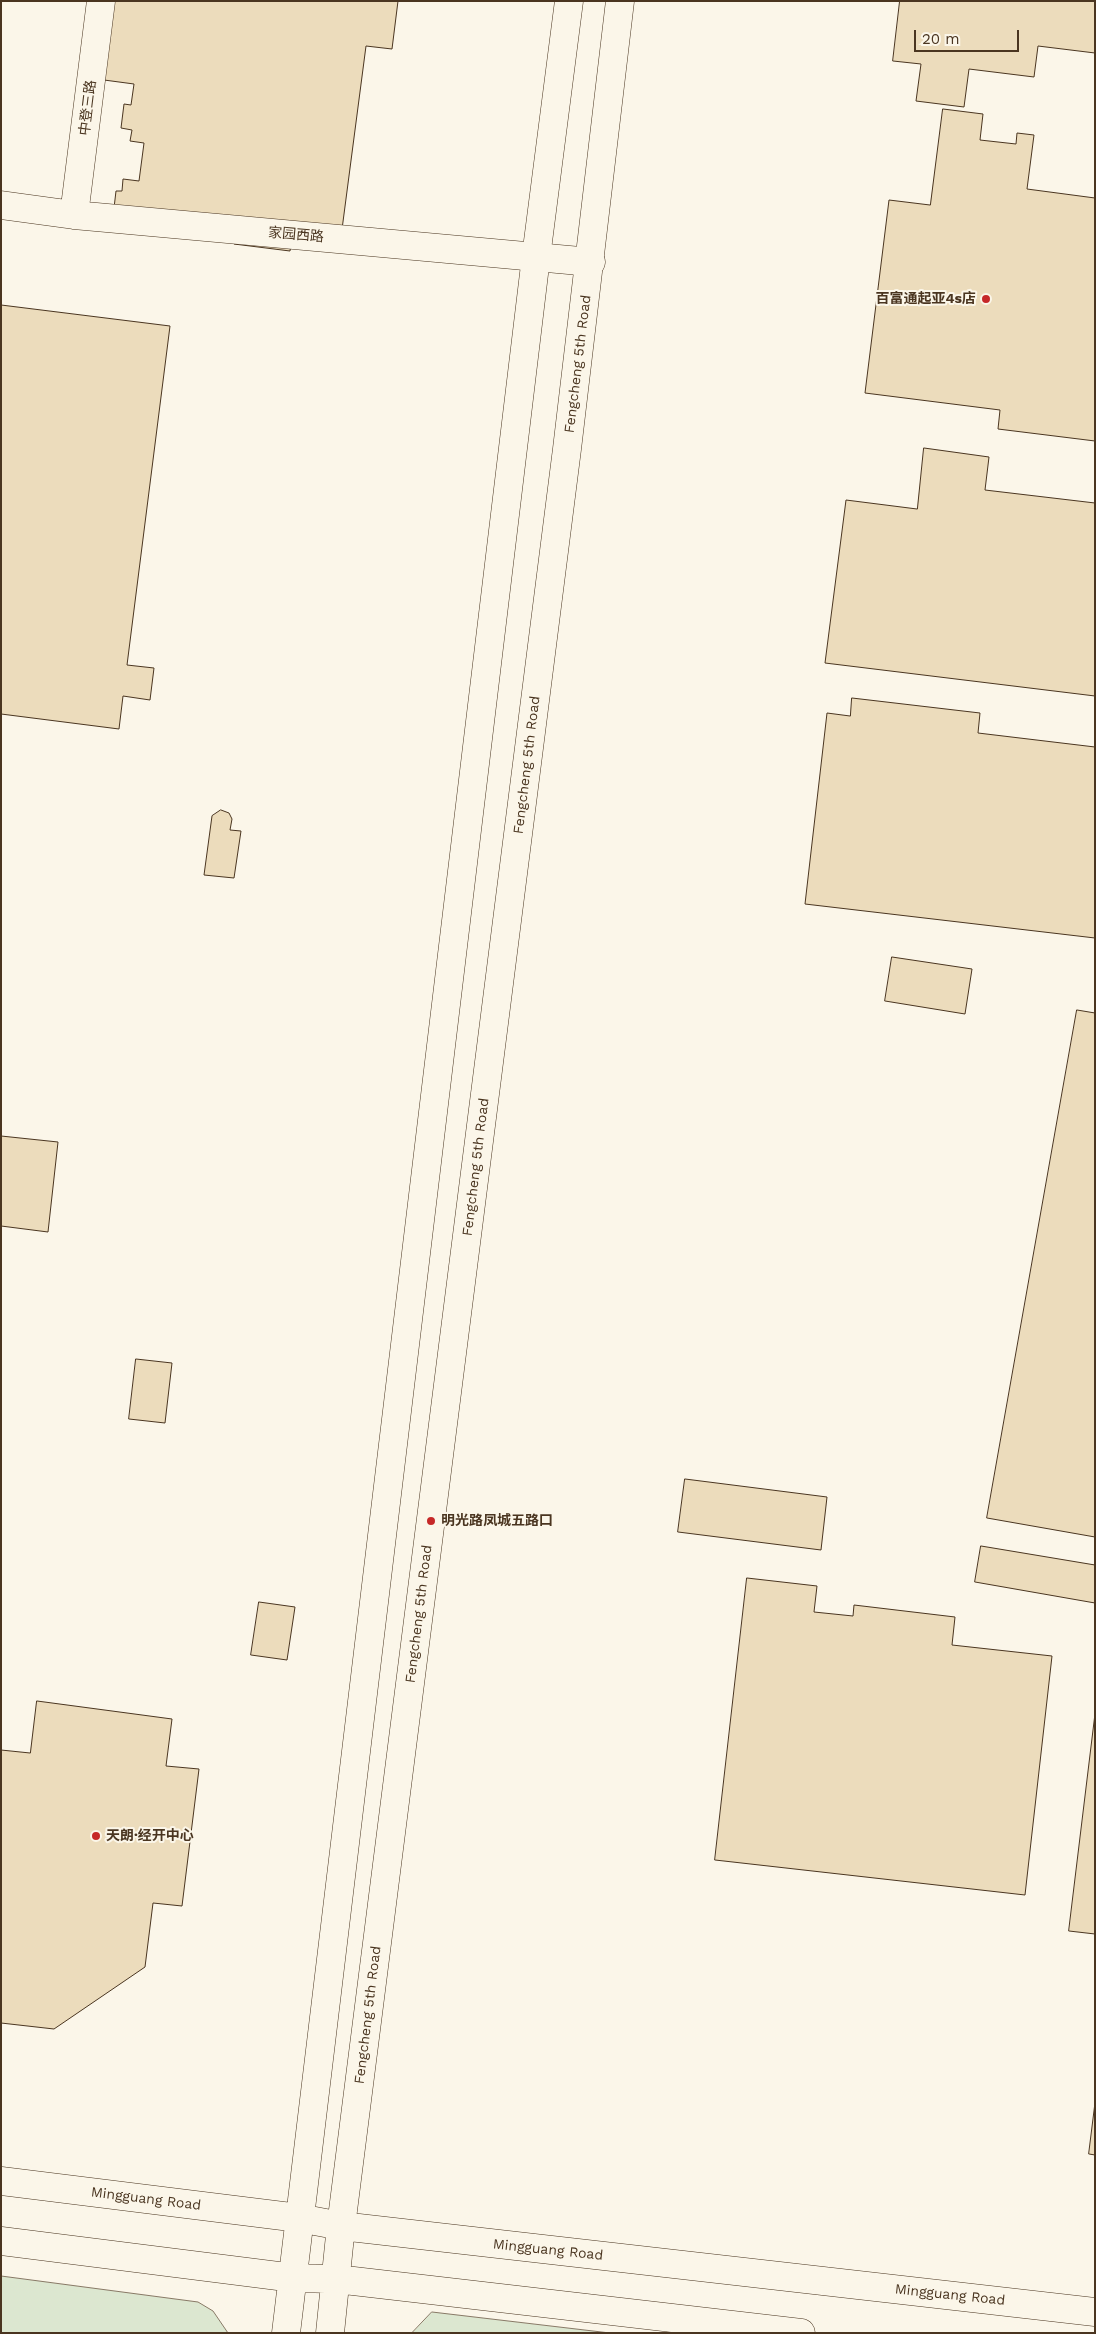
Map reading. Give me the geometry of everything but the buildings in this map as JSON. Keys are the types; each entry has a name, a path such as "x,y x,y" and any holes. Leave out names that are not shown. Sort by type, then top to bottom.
{"main road":[{"name":"中登三路","path":"74,215 101,1"},
{"path":"286,2333 536,257 569,1"},
{"name":"Fengcheng 5th Road","path":"330,2333 341,2226 591,262 620,1"},
{"name":"家园西路","path":"1,206 74,215 591,262"},
{"name":"Mingguang Road","path":"1,2181 299,2218 341,2226 1095,2312"},
{"path":"1,2241 294,2278 336,2280 801,2333"}],"green space":[{"path":"1,2276 198,2302 213,2311 228,2333 1,2333"},
{"path":"432,2312 610,2333 412,2333"}],"place":[{"name":"百富通起亚4s店","path":"986,299"},
{"name":"明光路凤城五路口","path":"431,1521"},
{"name":"天朗·经开中心","path":"96,1836"}]}
